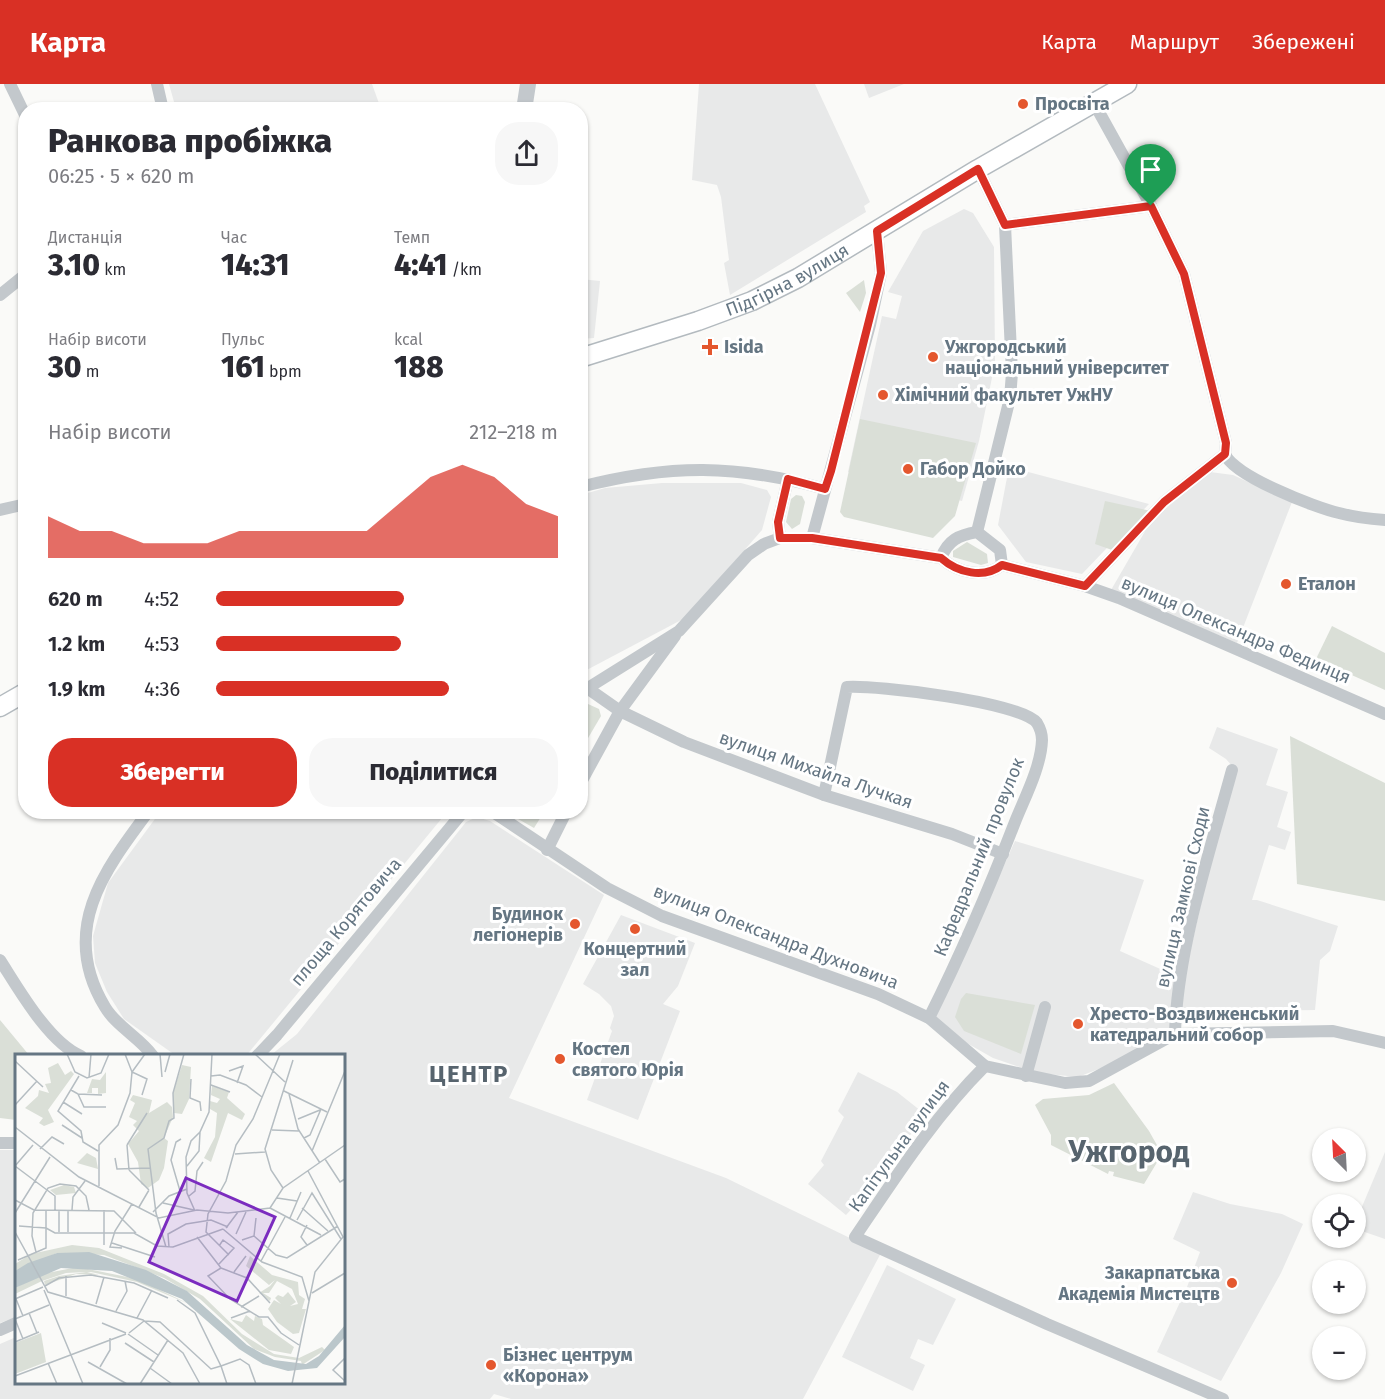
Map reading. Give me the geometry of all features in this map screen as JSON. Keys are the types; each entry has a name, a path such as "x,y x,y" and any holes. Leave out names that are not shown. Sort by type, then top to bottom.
{"main road":[{"name":"Підгірна вулиця","path":"588,355 698,321 752,301 835,258 978,169 1127,84"},
{"path":"0,707 18,697"}],"street":[{"path":"10,84 19,102"},
{"path":"157,84 161,102"},
{"path":"525,102 528,84"},
{"path":"1094,103 1151,206 1184,274 1196,313 1226,443 1227,461 1257,481 1338,513 1385,520"},
{"path":"977,532 1010,398 1012,364 1005,225 978,169"},
{"path":"1005,225 1151,206"},
{"path":"812,538 870,324 881,273 877,231"},
{"path":"0,294 18,280"},
{"path":"1085,586 1164,502 1225,454"},
{"path":"588,485 642,472 673,469 719,470 788,479 825,489"},
{"path":"780,538 778,522 788,479"},
{"path":"0,510 18,506"},
{"path":"588,769 620,711 679,631 748,555 764,544 780,538 812,538 941,558 950,566 982,574 992,573 1002,565 1000,550 977,532 960,535 945,547 941,558"},
{"name":"вулиця Олександра Фединця","path":"1002,565 1085,586 1185,626 1385,714"},
{"path":"588,684 679,631"},
{"name":"Кафедральний провулок","path":"824,795 847,687 946,696 1002,708 1036,722 1042,738 1034,773 975,921 929,1018"},
{"path":"588,692 620,711"},
{"name":"вулиця Михайла Лучкая","path":"620,711 684,742 824,795 952,834 1003,854"},
{"name":"вулиця Замкові Сходи","path":"1175,1034 1180,986 1199,895 1232,770"},
{"path":"143,819 101,880 86,920 85,941 89,970 105,1008 119,1025 151,1054"},
{"name":"площа Корятовича","path":"259,1054 457,819"},
{"path":"503,819 547,850 562,819"},
{"name":"вулиця Олександра Духновича","path":"547,850 607,888 662,916 878,994 929,1018 985,1066"},
{"path":"0,960 46,1025 71,1052 76,1054"},
{"path":"1026,1076 1045,1007"},
{"path":"985,1066 1065,1083 1089,1081 1175,1034 1333,1031 1385,1043"},
{"name":"Капітульна вулиця","path":"985,1066 960,1091 925,1135 855,1237 1038,1320 1223,1399"},
{"path":"0,1330 15,1323"}],"shaded area":[{"path":"169,84 372,84 378,102 174,102"},
{"path":"699,84 815,84 870,202 864,206 866,212 730,295 724,263 729,260 721,197 717,185 692,180"},
{"path":"864,84 904,84 869,98"},
{"name":"Ужгородський національний університет","path":"964,209 973,213 994,247 995,363 979,441 962,501 848,472 882,316 896,319 902,296 888,292 923,231"},
{"path":"588,280 600,281 594,338 588,338"},
{"path":"864,280 866,293 860,312 846,293"},
{"path":"860,419 976,443 955,516 933,538 844,517 840,512"},
{"path":"1009,467 1149,504 1082,574 1026,562 998,525"},
{"path":"1210,472 1233,475 1292,502 1237,643 1111,590 1151,521"},
{"path":"662,483 741,483 767,490 771,497 762,530 685,618 588,669 588,493 605,488"},
{"path":"796,495 802,496 805,502 800,524 792,529 786,522 791,499"},
{"path":"1105,501 1151,511 1112,550 1095,544"},
{"path":"967,542 987,554 988,563 981,565 953,557 953,551"},
{"path":"1332,626 1385,653 1385,690 1316,659"},
{"path":"588,704 599,709 601,716 588,738"},
{"path":"1217,727 1278,749 1266,785 1288,792 1277,827 1291,832 1285,850 1269,845 1252,900 1338,926 1330,951 1320,960 1315,1010 1181,1012 1181,992 1206,882 1235,775 1233,767 1226,759 1209,748"},
{"path":"1290,736 1385,783 1385,901 1297,884"},
{"path":"155,819 441,819 248,1054 174,1054 124,1019 107,992 95,963 93,936 108,883"},
{"path":"473,819 490,821 604,895 509,1098 726,1178 881,1253 803,1399 511,1399 494,1394 490,1399 0,1399 0,1344 15,1337 15,1384 345,1384 345,1054 272,1054 297,1034 466,822"},
{"path":"518,819 540,819 534,828"},
{"path":"1015,841 1144,880 1120,951 1176,976 1172,1029 1117,1062 1078,1077 1037,1073 993,1058 965,1042 936,1016"},
{"path":"621,915 695,943 678,986 663,1004 680,1011 638,1120 587,1100 612,1031 610,1028 614,1016 611,1006 599,994 583,984"},
{"path":"966,993 1035,1005 1021,1054 964,1031 955,1017 961,999"},
{"path":"0,1020 28,1054 15,1054 15,1120 0,1118"},
{"path":"858,1072 897,1092 926,1115 884,1168 887,1170 846,1215 808,1184 824,1165 821,1161 844,1117 838,1111"},
{"path":"1114,1083 1149,1131 1162,1154 1144,1184 1113,1176 1114,1172 1109,1171 1108,1174 1051,1145 1051,1135 1035,1105 1043,1099 1089,1095"},
{"path":"0,1150 15,1150 15,1317 0,1323"},
{"path":"1385,1152 1385,1239 1366,1232 1366,1197"},
{"name":"Закарпатська Академія Мистецтв","path":"1193,1192 1230,1204 1282,1214 1303,1224 1281,1273 1221,1381 1157,1352 1187,1287 1200,1252 1173,1239"},
{"path":"887,1265 956,1299 933,1345 918,1339 910,1358 925,1365 913,1391 842,1357"}],"place":[{"name":"Просвіта","path":"1023,104"},
{"name":"Isida","path":"710,347"},
{"name":"Ужгородський національний університет","path":"933,357"},
{"name":"Хімічний факультет УжНУ","path":"883,395"},
{"name":"Габор Дойко","path":"908,469"},
{"name":"Еталон","path":"1286,584"},
{"name":"Будинок легіонерів","path":"575,924"},
{"name":"Концертний зал","path":"635,929"},
{"name":"Хресто-Воздвиженський катедральний собор","path":"1078,1024"},
{"name":"Костел святого Юрія","path":"560,1059"},
{"name":"Закарпатська Академія Мистецтв","path":"1232,1283"},
{"name":"Бізнес центрум «Корона»","path":"491,1365"}],"district":[{"name":"ЦЕНТР","path":"469,1074"},
{"name":"Ужгород","path":"1129,1152"}],"route":[{"path":"978,169 1005,225 1151,206 1184,274 1196,313 1226,443 1225,454 1164,502 1085,586 1002,565 992,573 982,574 950,566 941,558 812,538 780,538 778,522 788,479 825,489 831,471 870,324 881,273 877,231 978,169"}]}
